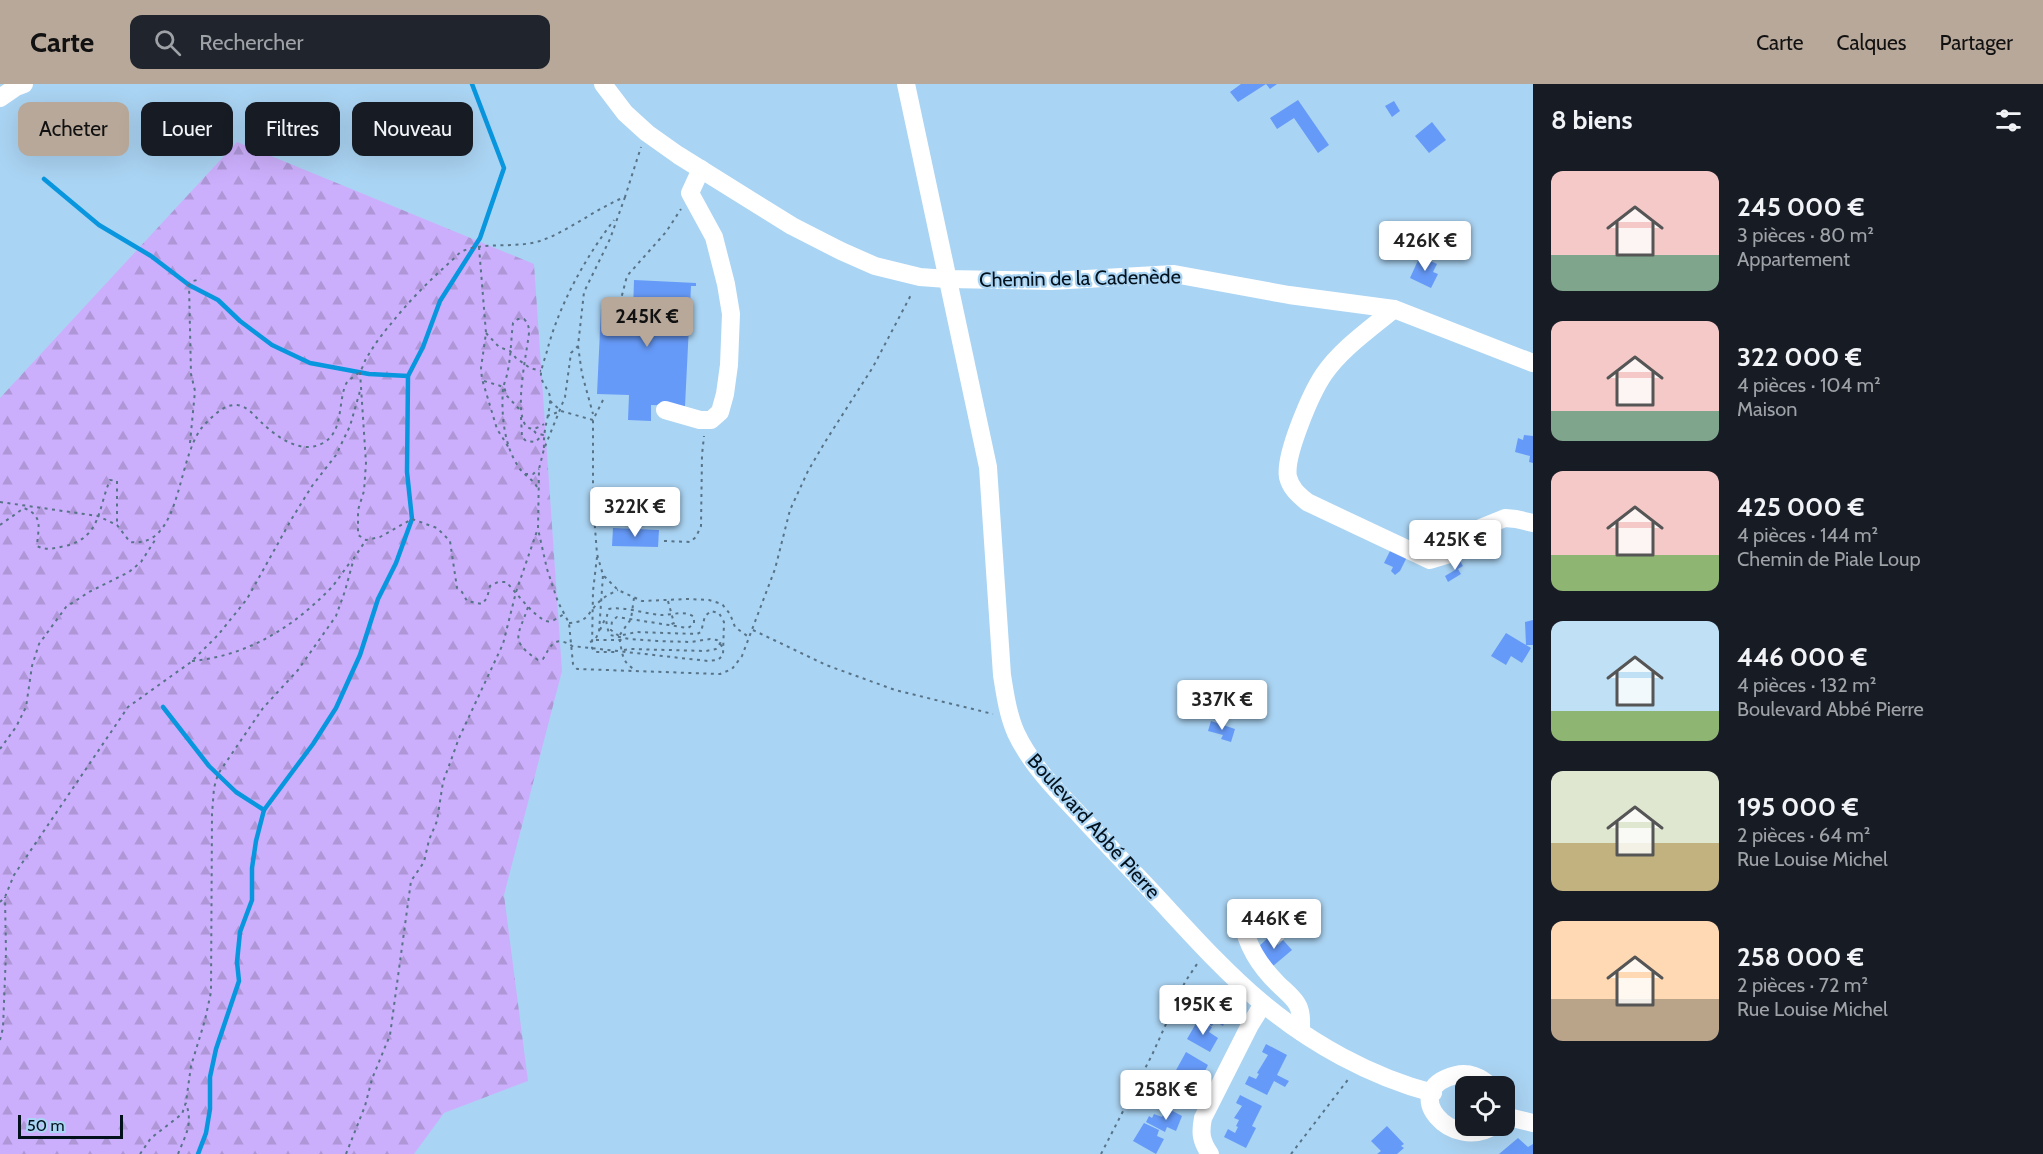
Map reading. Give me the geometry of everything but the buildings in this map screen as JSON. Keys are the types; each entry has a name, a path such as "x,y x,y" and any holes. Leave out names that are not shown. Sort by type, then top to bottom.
{"street":[{"path":"0,98 24,84"},
{"name":"Chemin de la Cadenède","path":"603,84 625,113 647,133 792,226 876,266 920,277 947,279 1051,281 1174,274 1289,295 1394,309 1533,363"},
{"name":"Boulevard Abbé Pierre","path":"906,84 988,467 1000,658 1006,699 1023,745 1045,778 1232,975 1263,1004 1301,1032 1359,1065 1408,1087 1433,1094"},
{"path":"665,410 700,420 711,420 720,412 725,394 729,365 731,314 714,237 690,193 701,169"},
{"path":"1394,309 1351,345 1324,374 1307,405 1293,445 1288,476 1292,489 1307,502 1430,560 1450,554 1473,531 1505,518 1533,524"},
{"path":"1277,933 1246,918 1242,920 1253,955 1296,1002 1300,1011 1301,1032"},
{"path":"1210,1154 1203,1144 1200,1131 1203,1118 1263,1004"},
{"path":"1476,1076 1458,1074 1439,1085 1433,1094 1430,1114 1433,1125 1447,1143 1469,1143 1484,1136"},
{"path":"1515,1119 1533,1123"}],"path":[{"path":"594,415 582,374 578,346 584,292 610,239 647,133"},
{"path":"620,303 627,276 666,232 690,193"},
{"path":"564,614 553,621 546,621 528,607 506,582 498,582 490,586 482,604 467,601 457,588 450,541 437,528 412,519 380,537 366,540 358,535 358,510 364,491 366,463 360,372 390,325 441,270 464,250 539,241 624,197"},
{"path":"544,449 544,424 550,401 549,390 543,384 541,371 550,340 571,291 605,232 616,218"},
{"path":"479,247 486,333 481,368 482,379 497,429 524,474 538,487"},
{"path":"578,346 571,353 568,384 561,411 544,449 539,469 538,487 538,529 547,569 568,623 573,664 577,669 720,674 732,669 742,656 750,638 775,569 790,510 804,481 825,442 873,367 920,277"},
{"path":"0,749 16,727 26,707 32,666 39,644 66,607 89,592 129,573 141,562 167,522 175,502 190,446 195,391 191,374 189,285 201,279"},
{"path":"509,448 504,413 504,387 513,323 518,319 524,319 528,323 529,330 524,362 522,437 526,441 535,442 543,435"},
{"path":"486,333 499,347 510,351 530,368 541,371"},
{"path":"190,446 204,424 227,406 237,405 245,407 265,426 297,446 307,448 321,445 331,438 337,425 348,380 360,372"},
{"path":"482,379 504,387"},
{"path":"504,387 507,396 521,411"},
{"path":"0,902 5,897 14,875 128,707 191,662 218,635 247,599 312,486 336,455 350,426 360,391"},
{"path":"603,399 593,420 593,502 597,554 590,642 592,648 595,652 622,651 708,661 718,660 723,655 724,622 719,613 711,611 705,616 701,632 697,634 636,632 619,638 610,635 606,627 606,616"},
{"path":"550,401 561,411 593,420"},
{"path":"547,416 561,411"},
{"path":"521,417 527,427 543,435"},
{"path":"664,541 690,542 696,537 700,526 705,431 711,420"},
{"path":"532,429 544,424"},
{"path":"524,474 533,474 539,469"},
{"path":"0,525 24,508 34,512 39,519 37,546 51,549 76,543 86,537 95,525 110,480 117,481 117,525"},
{"path":"0,502 98,516 117,525 130,542 139,543 159,535"},
{"path":"346,1154 390,1035 411,881 424,862 436,822 443,782 459,738 503,644 516,592 538,529"},
{"path":"191,662 216,659 248,648 292,624 327,592 366,540"},
{"path":"597,554 603,575 599,632"},
{"path":"140,1154 151,1138 182,1114 191,1066 211,992 212,814 213,788 218,774 263,708 298,670 336,616 354,558"},
{"path":"603,575 618,590 642,601 709,600 722,604 730,614 735,627 750,638"},
{"path":"568,623 580,622 600,601 618,590"},
{"path":"619,638 631,619 634,597"},
{"path":"668,600 674,623 668,626"},
{"path":"528,607 517,631 519,641 527,653 538,660 543,659 556,641 564,641 572,646 592,648"},
{"path":"596,640 609,609 616,608 645,614 690,614 694,617 694,624 688,628 617,617 612,621 611,630 619,638 622,658 628,666 637,671"},
{"path":"753,630 826,664 895,690 1011,717"},
{"path":"622,651 630,649 706,651 716,649 724,637"},
{"path":"590,642 619,638 690,642 710,639 717,640 724,649"},
{"path":"0,1040 3,1028 6,952 5,897"},
{"path":"1101,1154 1152,1055 1185,982 1198,962 1209,951"},
{"path":"1291,1154 1359,1065"},
{"path":"178,1154 188,1130 190,1116 186,1102"}],"green space":[{"path":"237,142 245,145 245,156 271,156 534,264 562,671 504,895 528,1081 444,1113 414,1154 0,1154 0,398 224,156 233,156 233,146"}],"waterway":[{"path":"198,1154 206,1133 210,1109 210,1077 216,1049 239,981 237,962 240,932 252,900 252,868 264,810 313,744 336,708 360,655 378,599 396,563 412,519 407,472 408,376 423,347 440,301 480,238 504,168 472,84"},
{"path":"44,179 99,225 151,256 189,285 218,300 240,321 272,345 310,363 369,374 408,376"},
{"path":"163,707 209,766 236,792 264,810"}]}
